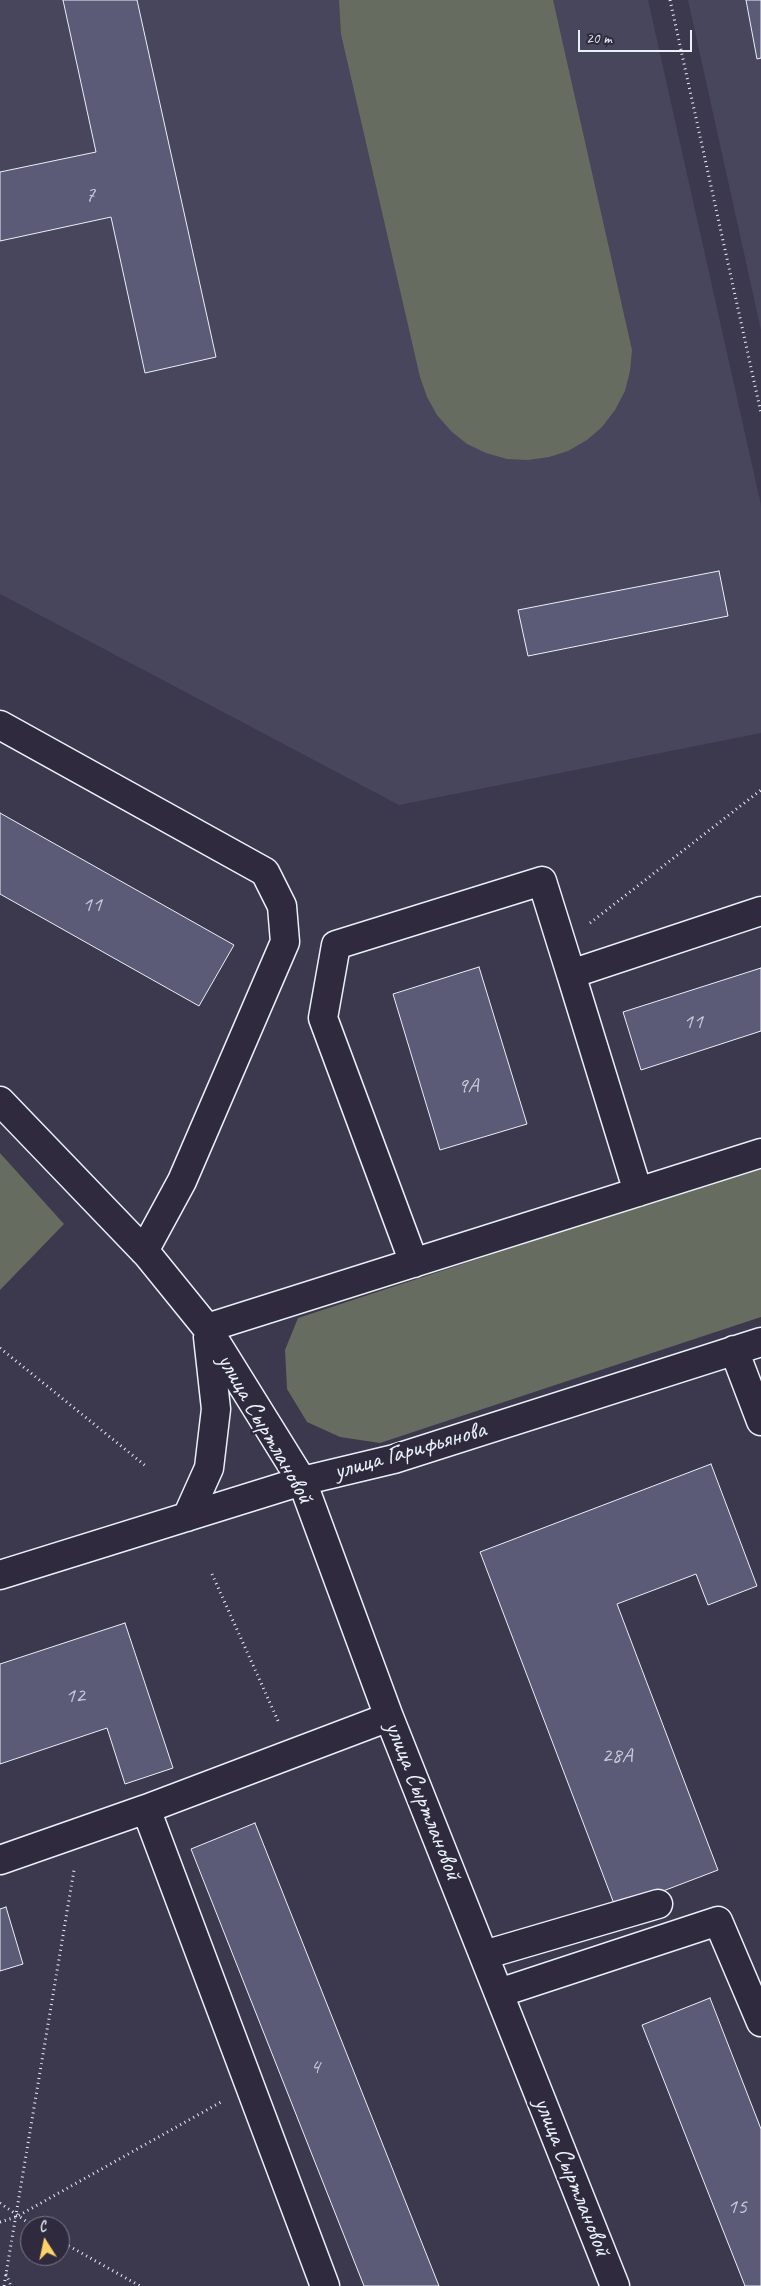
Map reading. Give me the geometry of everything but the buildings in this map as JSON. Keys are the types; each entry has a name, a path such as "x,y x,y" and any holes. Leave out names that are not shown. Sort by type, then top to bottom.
{"street":[{"path":"0,725 265,872 282,906 285,942 182,1181 144,1251"},
{"path":"414,1263 323,1018 336,945 542,881 638,1192"},
{"path":"571,974 761,911"},
{"name":"улица Сыртлановой","path":"0,1101 144,1251 207,1328 302,1482 389,1717 615,2286"},
{"path":"207,1328 761,1153"},
{"name":"улица Сыртлановой","path":"187,1517 209,1468 216,1409 207,1328"},
{"name":"улица Гарифьянова","path":"0,1575 302,1482 394,1459 761,1342"},
{"path":"734,1350 761,1421"},
{"path":"0,1860 81,1832 389,1717"},
{"path":"146,1808 325,2286"},
{"path":"484,1954 658,1904"},
{"path":"499,1993 718,1921 761,2022"}],"path":[{"path":"670,0 761,413"},
{"path":"562,945 761,790"},
{"path":"0,1348 147,1466"},
{"path":"212,1574 293,1753"},
{"path":"4,2286 81,1832"},
{"path":"0,2222 16,2217 250,2085"},
{"path":"0,2204 20,2219"},
{"path":"70,2247 140,2286"},
{"path":"6,2274 11,2286"}],"shaded area":[{"path":"0,0 648,0 761,505 761,733 399,805 0,594"},
{"path":"688,0 761,0 761,330"}],"green space":[{"path":"339,0 553,0 632,350 630,371 625,391 615,410 602,427 587,440 568,451 549,457 528,460 507,459 486,453 467,444 451,431 437,415 427,397 420,377 341,34"},
{"path":"0,1153 64,1224 0,1290"},
{"path":"761,1166 761,1317 380,1443 340,1437 307,1422 287,1389 285,1350 298,1318"}]}
